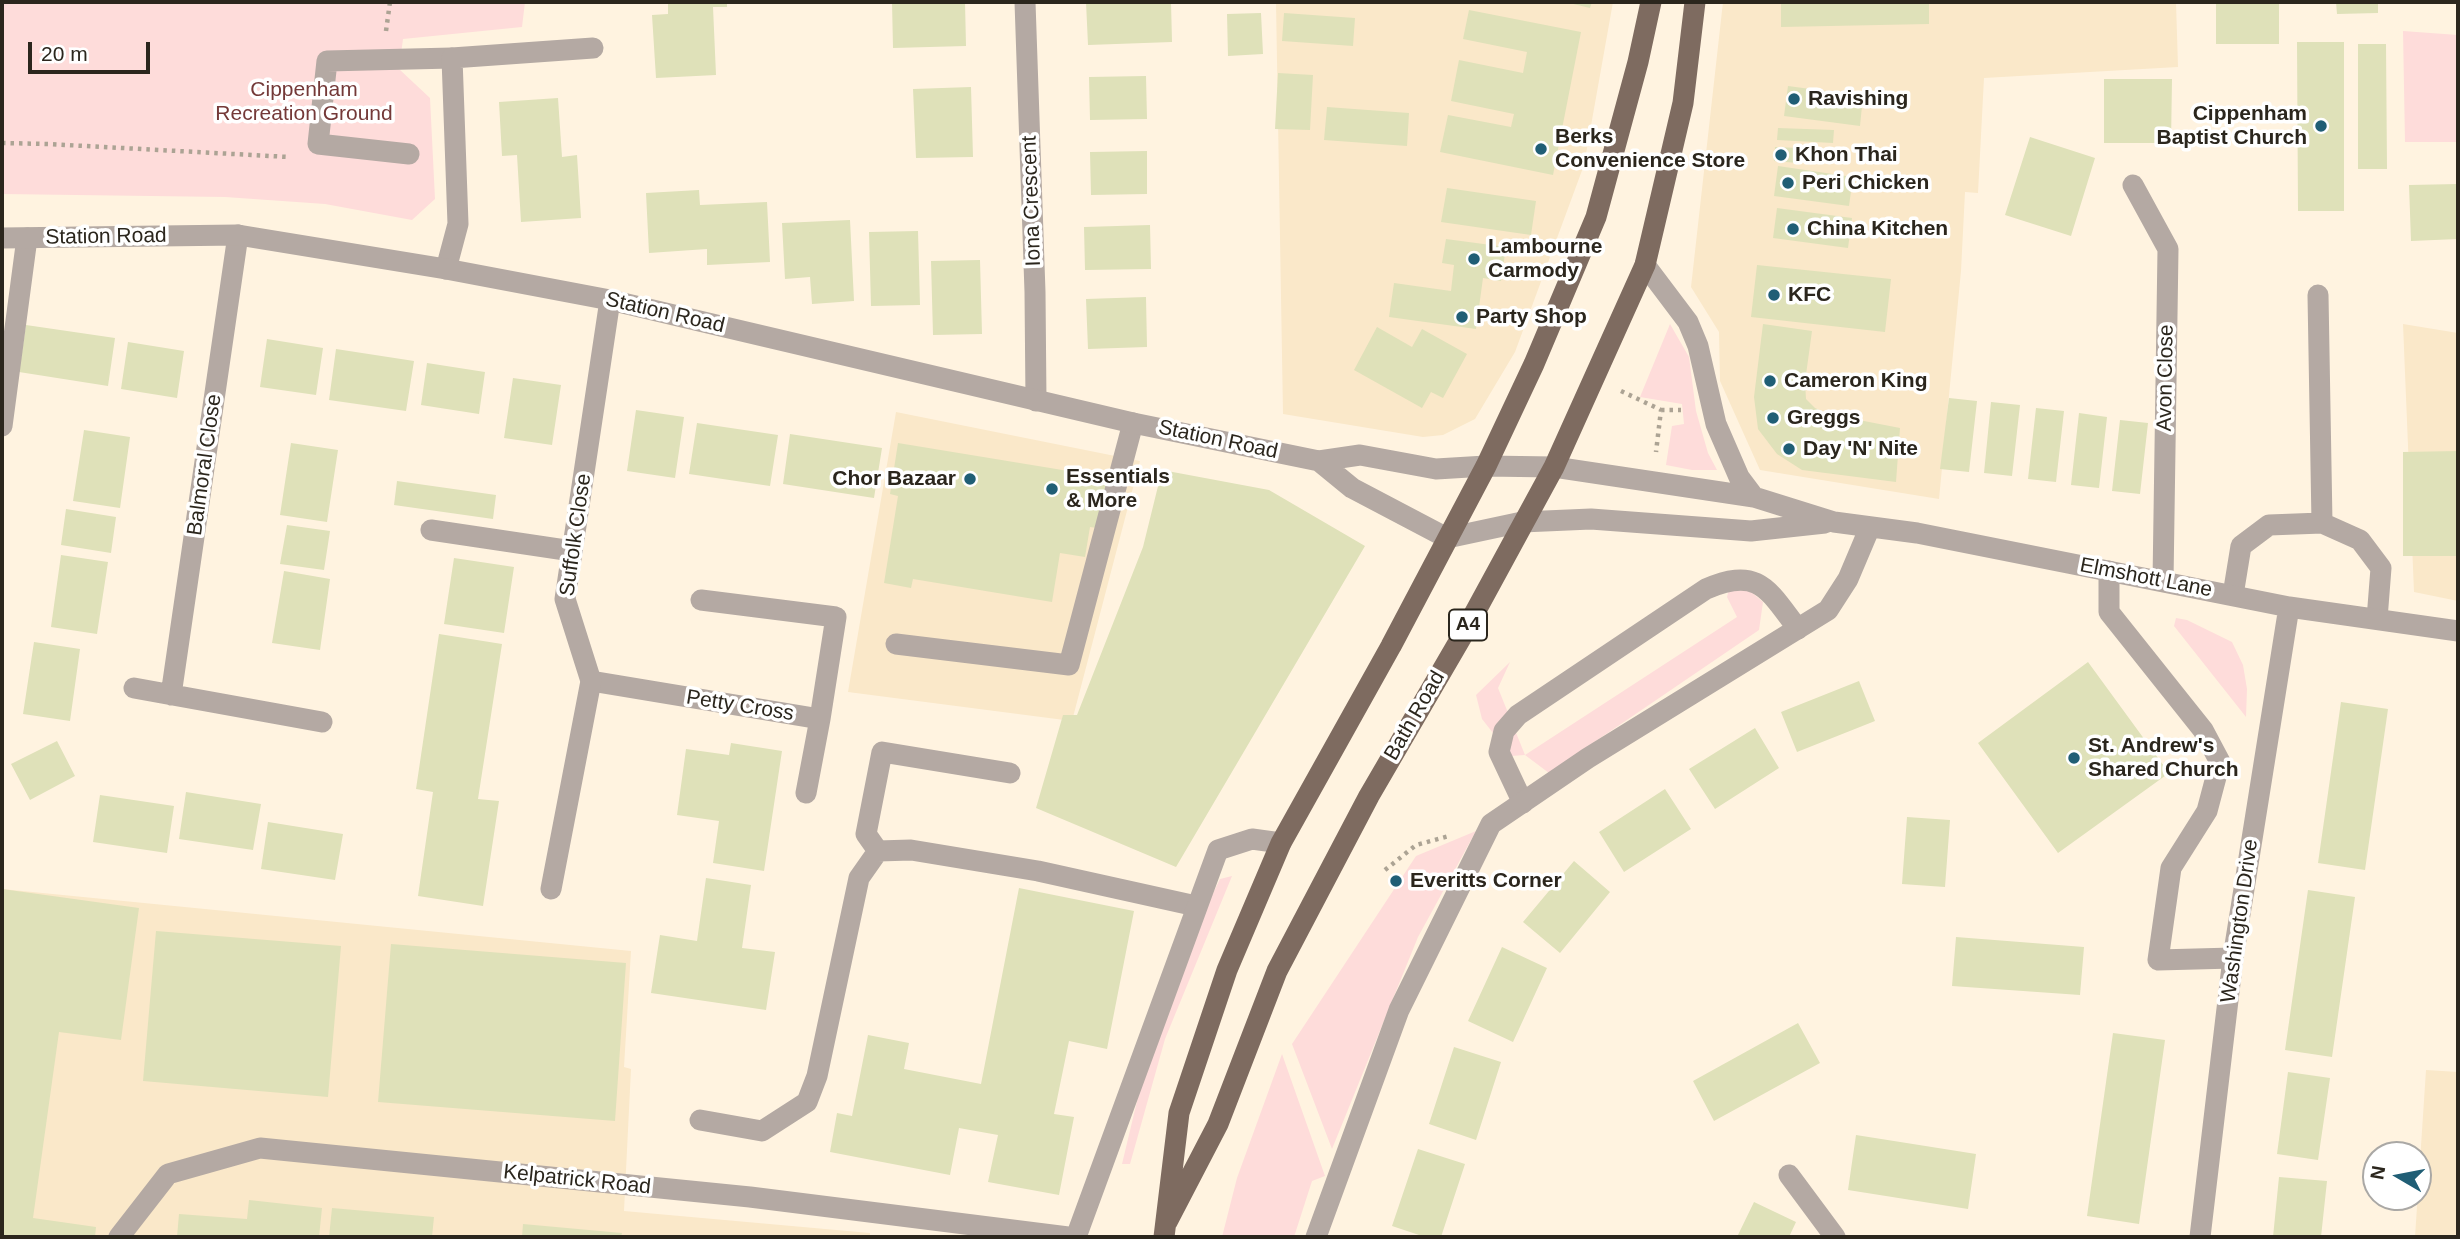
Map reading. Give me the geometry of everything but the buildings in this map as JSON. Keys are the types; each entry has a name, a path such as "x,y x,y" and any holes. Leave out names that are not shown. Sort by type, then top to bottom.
{"main road":[{"name":"Bath Road","path":"1165,1230 1179,1113 1227,970 1281,843 1391,646 1486,466 1534,364 1597,217 1651,2"},
{"name":"Bath Road","path":"1165,1230 1218,1124 1277,971 1369,796 1461,638 1554,467 1645,265 1683,103 1695,2"}],"street":[{"name":"Iona Crescent","path":"1025,2 1036,401"},
{"path":"409,154 318,144 327,61 452,58 593,48"},
{"path":"446,269 458,224 452,58"},
{"name":"Avon Close","path":"2133,185 2168,249 2163,581"},
{"name":"Station Road","path":"2,238 238,234 610,300 1133,423 1320,461 1360,455 1436,469 1486,466 1554,467"},
{"name":"Balmoral Close","path":"171,695 238,234"},
{"path":"2,426 27,238"},
{"path":"1645,265 1688,322 1698,346 1716,424 1739,477 1754,497"},
{"path":"2318,295 2322,523"},
{"name":"Suffolk Close","path":"551,889 591,681 565,599 610,300"},
{"path":"896,644 1069,665 1133,423"},
{"name":"Station Road","path":"1320,461 1352,488 1447,538"},
{"name":"Elmshott Lane","path":"1554,467 1754,497 1834,522 1917,533 2290,607 2458,631"},
{"name":"Elmshott Lane","path":"1522,522 1591,519 1751,531 1834,522"},
{"path":"1447,538 1522,522"},
{"path":"2233,595 2241,546 2269,524 2322,523 2360,540 2381,568 2377,619"},
{"path":"1316,1237 1399,1010 1491,824 1588,758 1828,610 1848,579 1870,527"},
{"path":"432,530 572,551"},
{"path":"2109,571 2109,612 2203,730 2220,762 2207,811 2171,867 2158,960 2233,958"},
{"path":"1523,803 1499,752 1504,731 1518,715 1706,589 1725,581 1746,579 1764,587 1798,629"},
{"name":"Petty Cross","path":"591,681 820,719 835,617 701,600"},
{"name":"Washington Drive","path":"2200,1237 2233,958 2290,607"},
{"path":"134,688 322,722"},
{"path":"806,793 820,719"},
{"path":"878,851 866,834 881,752 1010,773"},
{"path":"1076,1237 1196,906 1219,850 1252,839 1281,843"},
{"path":"878,851 911,850 1038,871 1196,906"},
{"path":"700,1120 762,1131 807,1102 817,1076 859,878 878,851"},
{"name":"Kelpatrick Road","path":"119,1237 168,1174 260,1148 750,1197 1069,1237"},
{"path":"1789,1175 1835,1237"}],"path":[{"path":"2,143 301,159"},
{"path":"1594,377 1661,410 1652,481"},
{"path":"1385,870 1416,845 1491,824"}],"shaded area":[{"path":"1276,2 1613,2 1584,165 1515,352 1475,419 1443,435 1423,437 1283,414"},
{"path":"1723,2 2176,2 2178,67 1984,78 1978,193 1965,192 1961,271 1939,499 1760,470 1720,381 1719,332 1691,287"},
{"path":"2403,324 2458,333 2458,601 2414,592"},
{"path":"896,412 1140,461 1072,721 848,692"},
{"path":"2,889 631,951 624,1067 631,1069 624,1211 870,1233 870,1237 2,1237"},
{"path":"2426,1070 2458,1072 2458,1237 2415,1237 2417,1211 2432,1211 2432,1141 2421,1141"}],"green space":[{"name":"Cippenham Recreation Ground","path":"2,2 525,2 522,27 403,39 399,69 430,98 435,199 412,220 325,204 225,197 2,194"},
{"path":"2403,31 2458,35 2458,142 2405,142"},
{"path":"1670,324 1689,357 1696,411 1708,453 1717,470 1692,470 1666,465 1672,426 1684,424 1682,404 1640,397"},
{"path":"1729,589 1749,590 1763,602 1759,630 1549,773 1525,755 1737,617 1727,597"},
{"path":"2176,618 2187,620 2232,642 2243,665 2247,689 2246,717 2174,626"},
{"path":"1510,662 1498,688 1525,755 1511,756 1482,719 1476,695"},
{"path":"1476,831 1418,937 1332,1149 1292,1044 1416,856"},
{"path":"1232,876 1165,1039 1130,1164 1122,1164 1162,997 1220,879"},
{"path":"1282,1054 1325,1176 1312,1181 1294,1237 1222,1237 1237,1178"}],"place":[{"name":"Ravishing","path":"1794,99"},
{"name":"Cippenham Baptist Church","path":"2321,126"},
{"name":"Berks Convenience Store","path":"1541,149"},
{"name":"Khon Thai","path":"1781,155"},
{"name":"Peri Chicken","path":"1788,183"},
{"name":"China Kitchen","path":"1793,229"},
{"name":"Lambourne Carmody","path":"1474,259"},
{"name":"KFC","path":"1774,295"},
{"name":"Party Shop","path":"1462,317"},
{"name":"Cameron King","path":"1770,381"},
{"name":"Greggs","path":"1773,418"},
{"name":"Day 'N' Nite","path":"1789,449"},
{"name":"Chor Bazaar","path":"970,479"},
{"name":"Essentials & More","path":"1052,489"},
{"name":"St. Andrew's Shared Church","path":"2074,758"},
{"name":"Everitts Corner","path":"1396,881"}]}
